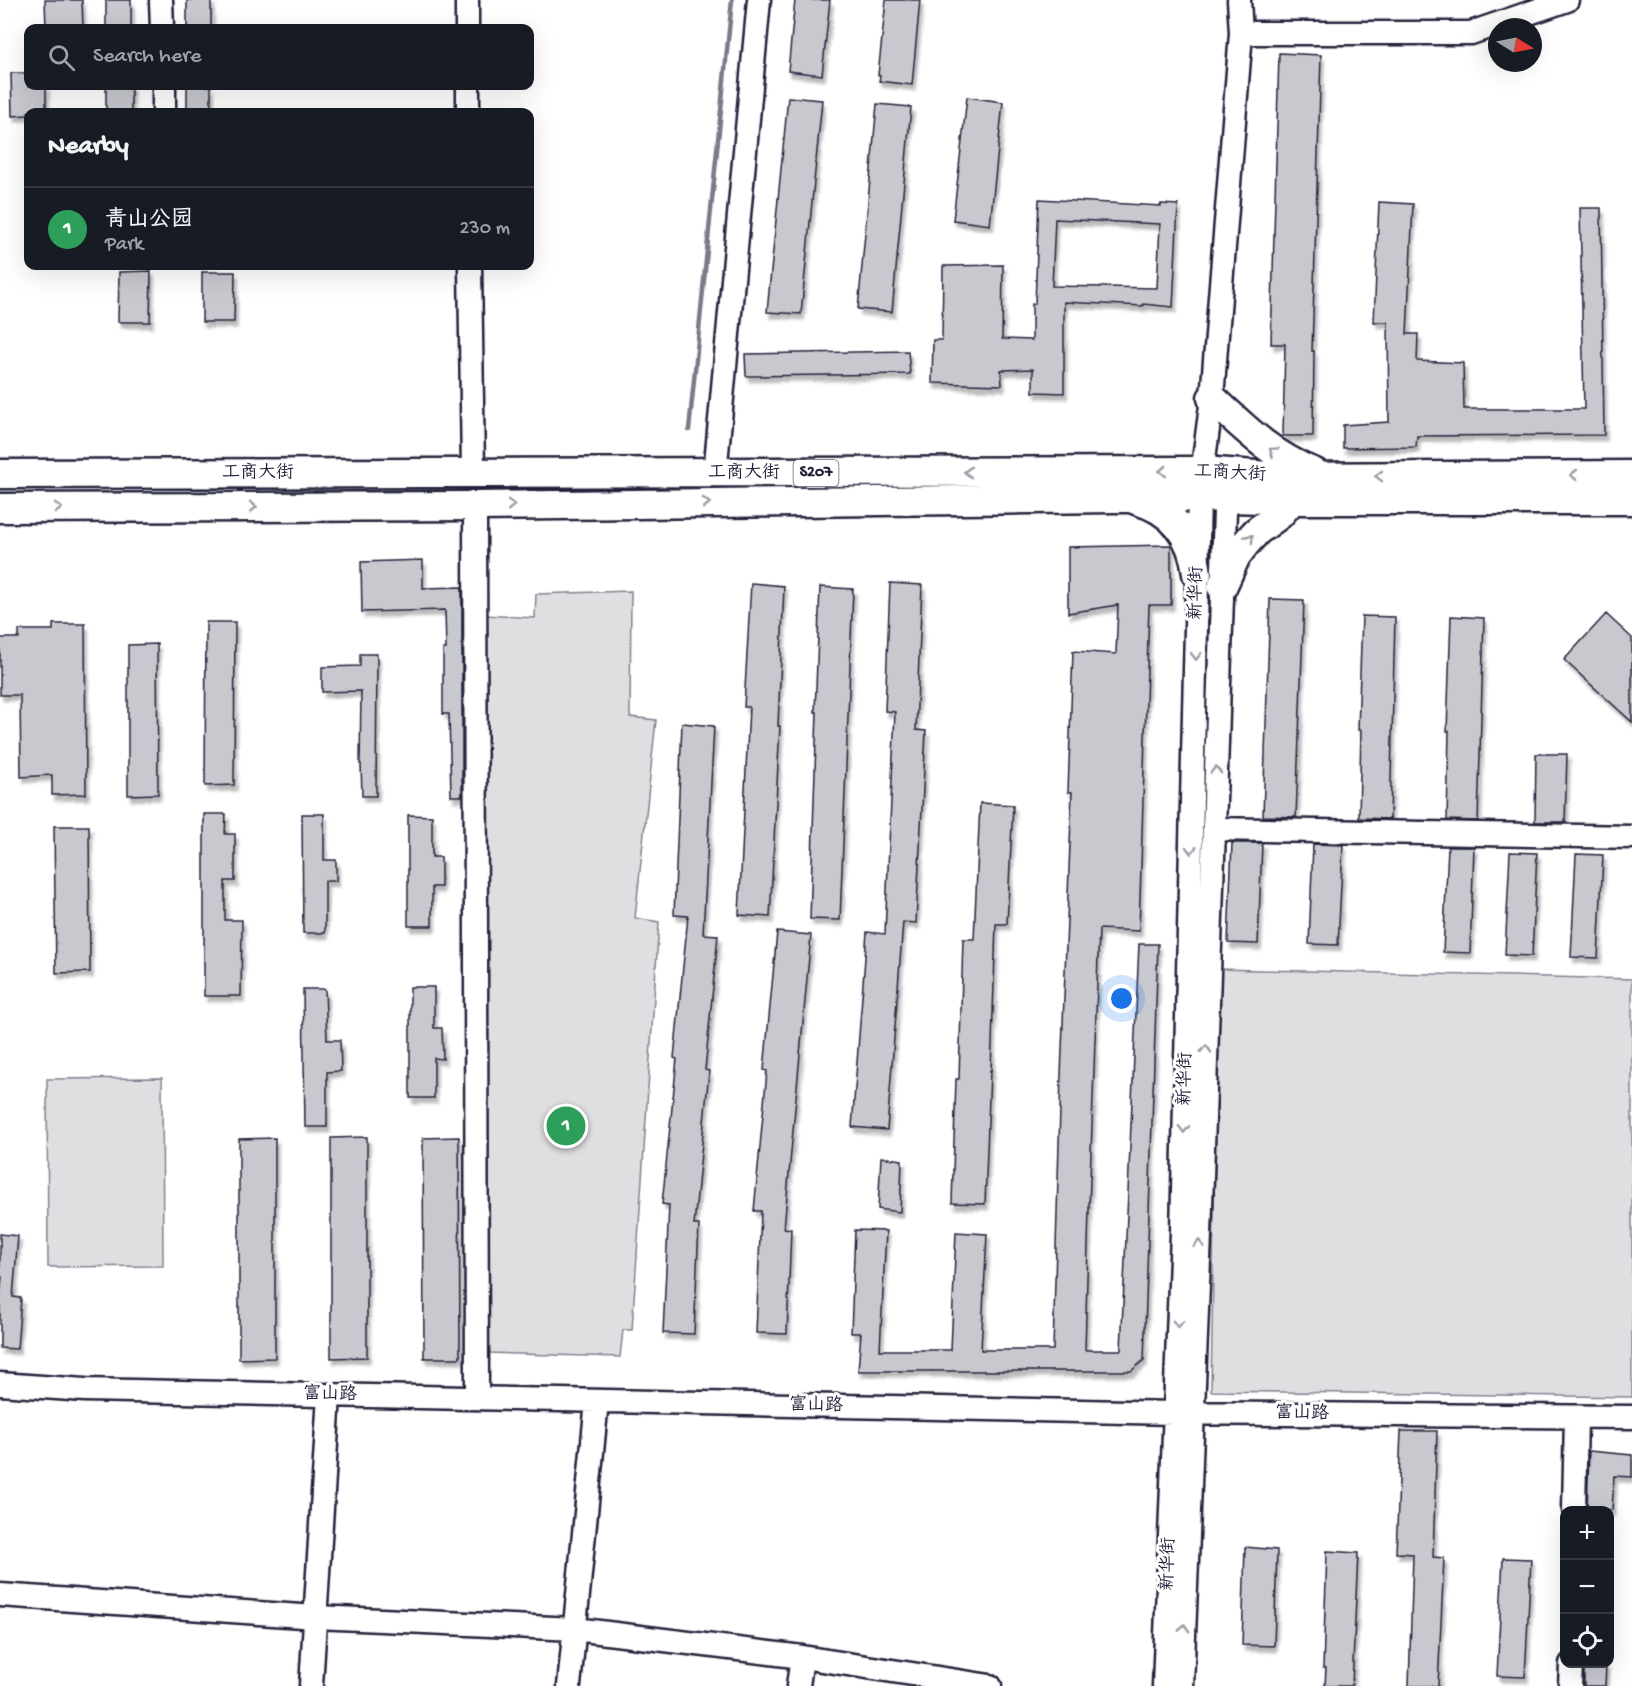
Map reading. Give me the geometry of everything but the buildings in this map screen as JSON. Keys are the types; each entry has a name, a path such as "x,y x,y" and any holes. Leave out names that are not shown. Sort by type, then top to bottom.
{"main road":[{"path":"1212,398 1266,447 1295,464 1325,477"},
{"name":"工商大街","path":"0,474 473,472 715,474 1214,485 1292,500 1632,500"},
{"name":"工商大街","path":"0,508 475,506 1126,498 1282,477 1632,475"},
{"path":"1126,498 1138,500 1156,508 1172,519 1192,549 1197,574"},
{"path":"1222,587 1236,556 1246,543 1257,531 1279,515 1292,500"}],"street":[{"path":"161,0 162,24"},
{"path":"467,0 467,24"},
{"path":"715,474 759,0"},
{"path":"1214,485 1212,398 1241,33 1239,0"},
{"path":"1241,33 1471,33 1567,0"},
{"path":"164,90 164,108"},
{"path":"468,90 468,108"},
{"path":"470,270 473,472"},
{"name":"新华街","path":"1182,1686 1184,1413 1182,1233 1197,574 1214,485"},
{"name":"新华街","path":"1164,1686 1184,1413 1214,830 1222,587 1214,485"},
{"path":"475,506 477,1398"},
{"path":"1214,830 1632,837"},
{"name":"富山路","path":"0,1384 86,1390 1184,1413 1632,1417"},
{"path":"311,1686 329,1395"},
{"path":"569,1686 597,1401"},
{"path":"1574,1506 1576,1416"},
{"path":"0,1595 316,1617 575,1629 802,1657 990,1686"},
{"path":"798,1686 802,1657"},
{"path":"1570,1668 1570,1686"}],"shaded area":[{"path":"631,591 630,717 656,720 635,918 659,922 632,1330 623,1330 620,1357 488,1353 485,615 535,618 536,594"},
{"path":"1218,969 1632,979 1632,1397 1211,1391"},
{"path":"162,1078 163,1266 48,1267 47,1079"}],"waterway":[{"path":"689,430 732,0"}],"place":[{"name":"青山公园","path":"566,1126"}]}
